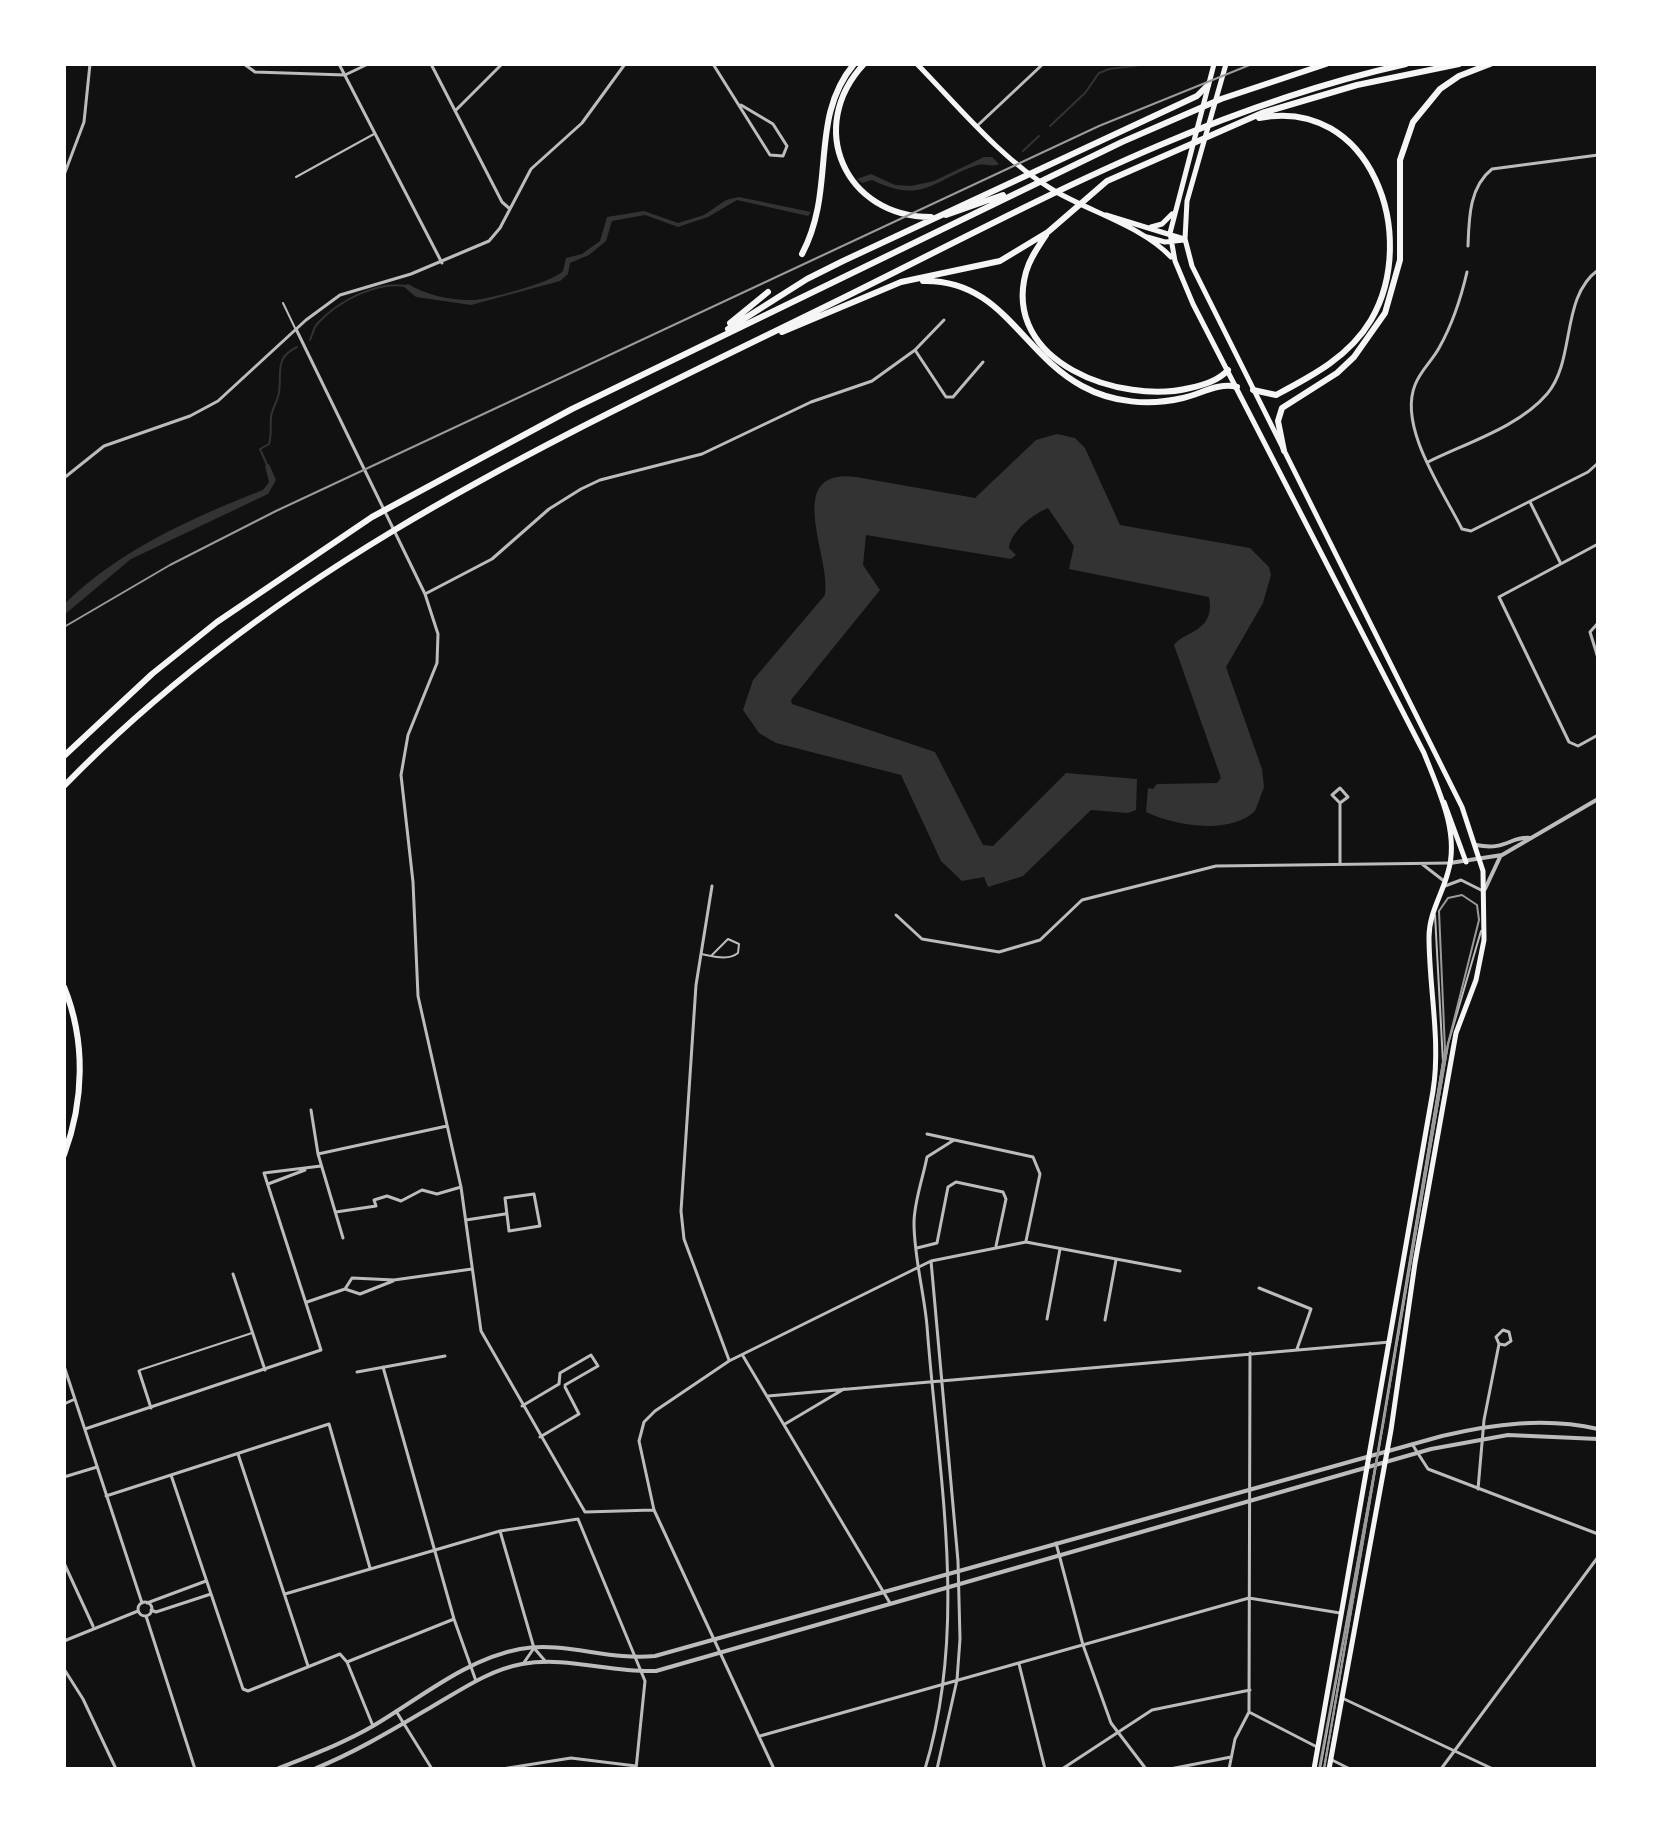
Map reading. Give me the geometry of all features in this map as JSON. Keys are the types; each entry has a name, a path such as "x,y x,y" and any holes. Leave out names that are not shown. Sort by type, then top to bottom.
{"highway":[{"path":"802,254 815,229 822,199 831,103 854,64"},
{"path":"864,64 845,90 836,119 836,139 847,174 867,197 896,213 932,217 953,213 1029,186"},
{"path":"64,756 184,648 328,544 488,452 1029,186 1175,118 1241,91 1326,64"},
{"path":"64,786 134,719 212,653 342,559 559,436 1169,139 1290,93 1406,64"},
{"path":"749,344 888,287 984,267 1015,254 1048,232 1097,188 1247,120 1347,88 1459,64"},
{"path":"1284,451 1278,421 1282,408 1337,373 1354,357 1385,313 1400,260 1400,160 1413,122 1440,89 1459,76 1490,64"},
{"path":"713,340 807,279 1044,165 1197,96 1208,85"},
{"path":"1247,120 1272,115 1304,116 1337,132 1354,147 1374,177 1386,208 1391,240 1386,285 1359,337 1325,368 1276,395 1253,390"},
{"path":"1048,232 1025,274 1026,314 1046,347 1061,363 1107,387 1145,393 1198,386 1219,378 1228,370"},
{"path":"888,287 933,281 970,289 994,305 1056,369 1100,396 1140,403 1181,399 1224,385 1237,387"},
{"path":"713,340 768,292"},
{"path":"64,987 76,1026 80,1073 76,1117 64,1155"}],"main road":[{"path":"917,64 977,126 1042,182 1140,236 1175,261"},
{"path":"1214,64 1173,213 1170,241 1175,261 1362,637 1412,730 1466,862"},
{"path":"1226,64 1187,201 1185,239 1192,266 1462,807 1477,848 1485,889 1486,914 1476,980 1456,1033 1379,1466 1342,1698 1331,1759 1324,1769"},
{"path":"1099,213 1185,239"},
{"path":"1143,228 1162,224 1173,213"},
{"path":"1140,236 1170,241 1185,239"},
{"path":"1212,338 1216,330 1224,331"},
{"path":"1362,637 1371,641 1375,633"},
{"path":"1314,1769 1436,1075 1429,941 1434,910 1450,863 1448,828 1440,794"},
{"path":"1461,853 1470,858 1477,848"}],"street":[{"path":"64,175 84,122 90,64"},
{"path":"244,64 255,72 345,75 368,64"},
{"path":"339,64 442,263"},
{"path":"431,64 502,202 510,209"},
{"path":"455,111 502,64"},
{"path":"64,478 104,446 190,416 218,401 296,329 351,290 442,263 489,241 531,169 582,123 625,64"},
{"path":"713,64 770,155 783,156 787,146 773,124 741,105"},
{"path":"977,126 1043,64"},
{"path":"1191,142 1203,145"},
{"path":"1468,246 1473,196 1482,177 1492,169 1598,155"},
{"path":"1428,462 1517,417 1548,393 1560,366 1577,302 1589,277 1598,270"},
{"path":"1467,272 1460,300 1440,348 1415,383 1410,404 1415,435 1462,529 1468,531 1530,502 1588,472 1598,463"},
{"path":"425,594 492,559 549,509 581,489 600,480 702,454 781,415 872,381 915,350 944,320"},
{"path":"296,329 425,594 438,634 437,663 408,735 401,789 413,882 415,978 461,1187 481,1331 585,1512"},
{"path":"915,350 946,397 953,397 983,362"},
{"path":"1530,502 1560,562"},
{"path":"1598,544 1502,593 1499,603 1569,742 1578,746 1598,735"},
{"path":"1598,623 1590,632 1598,658"},
{"path":"896,915 922,939 979,950 1009,951 1040,940 1082,900 1216,866 1480,861 1502,855 1598,799"},
{"path":"1340,803 1340,863"},
{"path":"1477,848 1497,849 1522,838 1532,839"},
{"path":"1485,889 1502,855"},
{"path":"1419,863 1444,884 1466,881 1477,886 1485,897"},
{"path":"712,886 701,954 681,1225 729,1361"},
{"path":"311,1110 318,1154 343,1238"},
{"path":"318,1154 447,1126"},
{"path":"927,1134 1033,1157 1040,1174 1026,1242"},
{"path":"925,1769 945,1683 949,1573 914,1221 927,1157 954,1140"},
{"path":"268,1184 321,1166"},
{"path":"85,1429 321,1350 264,1173 308,1169"},
{"path":"916,1248 937,1243 948,1187 956,1182 1003,1192 1006,1199 996,1246"},
{"path":"336,1212 376,1206 374,1200 387,1196 401,1201 422,1190 437,1194 461,1187"},
{"path":"534,1194 540,1226 509,1231 507,1214 505,1198 534,1194"},
{"path":"466,1220 507,1214"},
{"path":"774,1769 654,1510 639,1441 649,1417 729,1361 919,1264 1026,1242 1180,1271"},
{"path":"1047,1319 1060,1249"},
{"path":"1105,1320 1116,1260"},
{"path":"931,1261 960,1610 957,1680 937,1769"},
{"path":"345,1289 352,1278 394,1280 472,1269"},
{"path":"233,1274 265,1370"},
{"path":"307,1302 345,1289 360,1294 394,1280"},
{"path":"1259,1288 1311,1309 1297,1349"},
{"path":"768,1396 1390,1342"},
{"path":"1478,1489 1482,1439 1499,1344"},
{"path":"1229,1769 1249,1712 1250,1353"},
{"path":"522,1406 598,1366 591,1355 560,1373 559,1384"},
{"path":"357,1372 445,1356"},
{"path":"743,1356 886,1591 891,1605"},
{"path":"64,1366 195,1769"},
{"path":"383,1367 454,1619 476,1681"},
{"path":"139,1371 151,1408"},
{"path":"540,1437 579,1414 565,1385"},
{"path":"785,1424 845,1389"},
{"path":"64,1404 75,1399"},
{"path":"277,1769 373,1726 497,1655 534,1648 655,1656 1382,1451 1484,1427 1535,1423 1598,1429"},
{"path":"106,1496 329,1424 370,1568"},
{"path":"314,1769 354,1753 476,1681 523,1664 546,1662 642,1672 949,1589 1415,1454 1482,1439 1544,1434 1598,1439"},
{"path":"1412,1444 1415,1454 1428,1469 1598,1534"},
{"path":"238,1454 308,1666"},
{"path":"64,1477 97,1467"},
{"path":"171,1475 243,1689 248,1691 340,1654 347,1662 373,1726"},
{"path":"578,1519 585,1512 654,1510"},
{"path":"285,1594 500,1531 569,1517 578,1519"},
{"path":"502,1769 571,1758 636,1767 645,1681 578,1519"},
{"path":"500,1531 534,1648 546,1662"},
{"path":"1056,1543 1083,1645 1117,1733 1146,1769"},
{"path":"1441,1769 1598,1557"},
{"path":"64,1563 93,1626"},
{"path":"64,1641 142,1605 206,1581"},
{"path":"147,1614 211,1594"},
{"path":"760,1736 1249,1598 1342,1613"},
{"path":"142,1605 147,1614"},
{"path":"949,1610 960,1610"},
{"path":"347,1662 454,1619"},
{"path":"523,1664 534,1648"},
{"path":"1018,1663 1045,1769"},
{"path":"64,1669 83,1699 116,1769"},
{"path":"1062,1769 1152,1710 1250,1690"},
{"path":"1342,1698 1493,1769"},
{"path":"396,1711 432,1769"},
{"path":"1249,1712 1318,1747"},
{"path":"1170,1769 1231,1757"},
{"path":"1331,1759 1350,1769"}],"lane":[{"path":"296,177 375,133"},
{"path":"283,303 296,329"},
{"path":"1382,1451 1408,1265 1443,1062 1434,910"},
{"path":"701,954 733,957 738,953 739,944 728,939 712,955"},
{"path":"1399,1292 1408,1265"},
{"path":"139,1371 253,1332"},
{"path":"1324,1769 1379,1466"}],"shaded area":[{"path":"984,157 992,157 999,164 975,166 915,190 889,187 872,180 862,183 857,179 871,174 895,185 911,186 934,181"},
{"path":"739,197 811,212 808,216 737,200 708,217 678,227 645,215 612,221 606,241 589,255 570,263 568,274 560,281 471,305 416,297 403,286 408,284 431,294 458,299 474,300 507,293 535,285 563,271 566,258 582,254 600,241 607,217 644,211 678,223 704,215 726,200"},
{"path":"1057,434 1075,438 1085,448 1120,525 1250,548 1269,567 1271,575 1263,603 1226,667 1262,769 1264,787 1255,811 1232,823 1202,826 1172,821 1146,812 1148,788 1153,789 1157,784 1217,783 1221,778 1174,645 1204,624 1210,609 1209,597 1069,569 1074,546 1048,508 1018,529 1009,548 1016,555 1011,559 866,535 863,565 880,590 791,700 792,704 935,752 983,845 993,846 1066,773 1137,779 1136,810 1128,813 1091,810 1023,876 988,887 984,877 962,881 941,861 901,775 776,743 759,733 743,710 753,680 825,595 815,519 815,501 820,486 833,478 856,477 975,498 1036,440"},
{"path":"269,464 276,480 268,494 131,559 64,615 64,604 109,567 183,524 263,490 269,482 265,466"}],"waterway":[{"path":"1050,126 1085,93 1099,73 1149,64"},
{"path":"1023,151 1039,136"},
{"path":"310,340 318,323 347,300 383,287 406,286"},
{"path":"267,465 260,449 270,440 280,366 285,356 297,347"}],"tram line":[{"path":"1319,1769 1384,1420 1445,1050 1439,911 1448,898 1462,895 1477,905 1479,920 1448,1044 1324,1769"}],"railway":[{"path":"64,627 170,565 276,511 1099,126 1252,64"}]}
